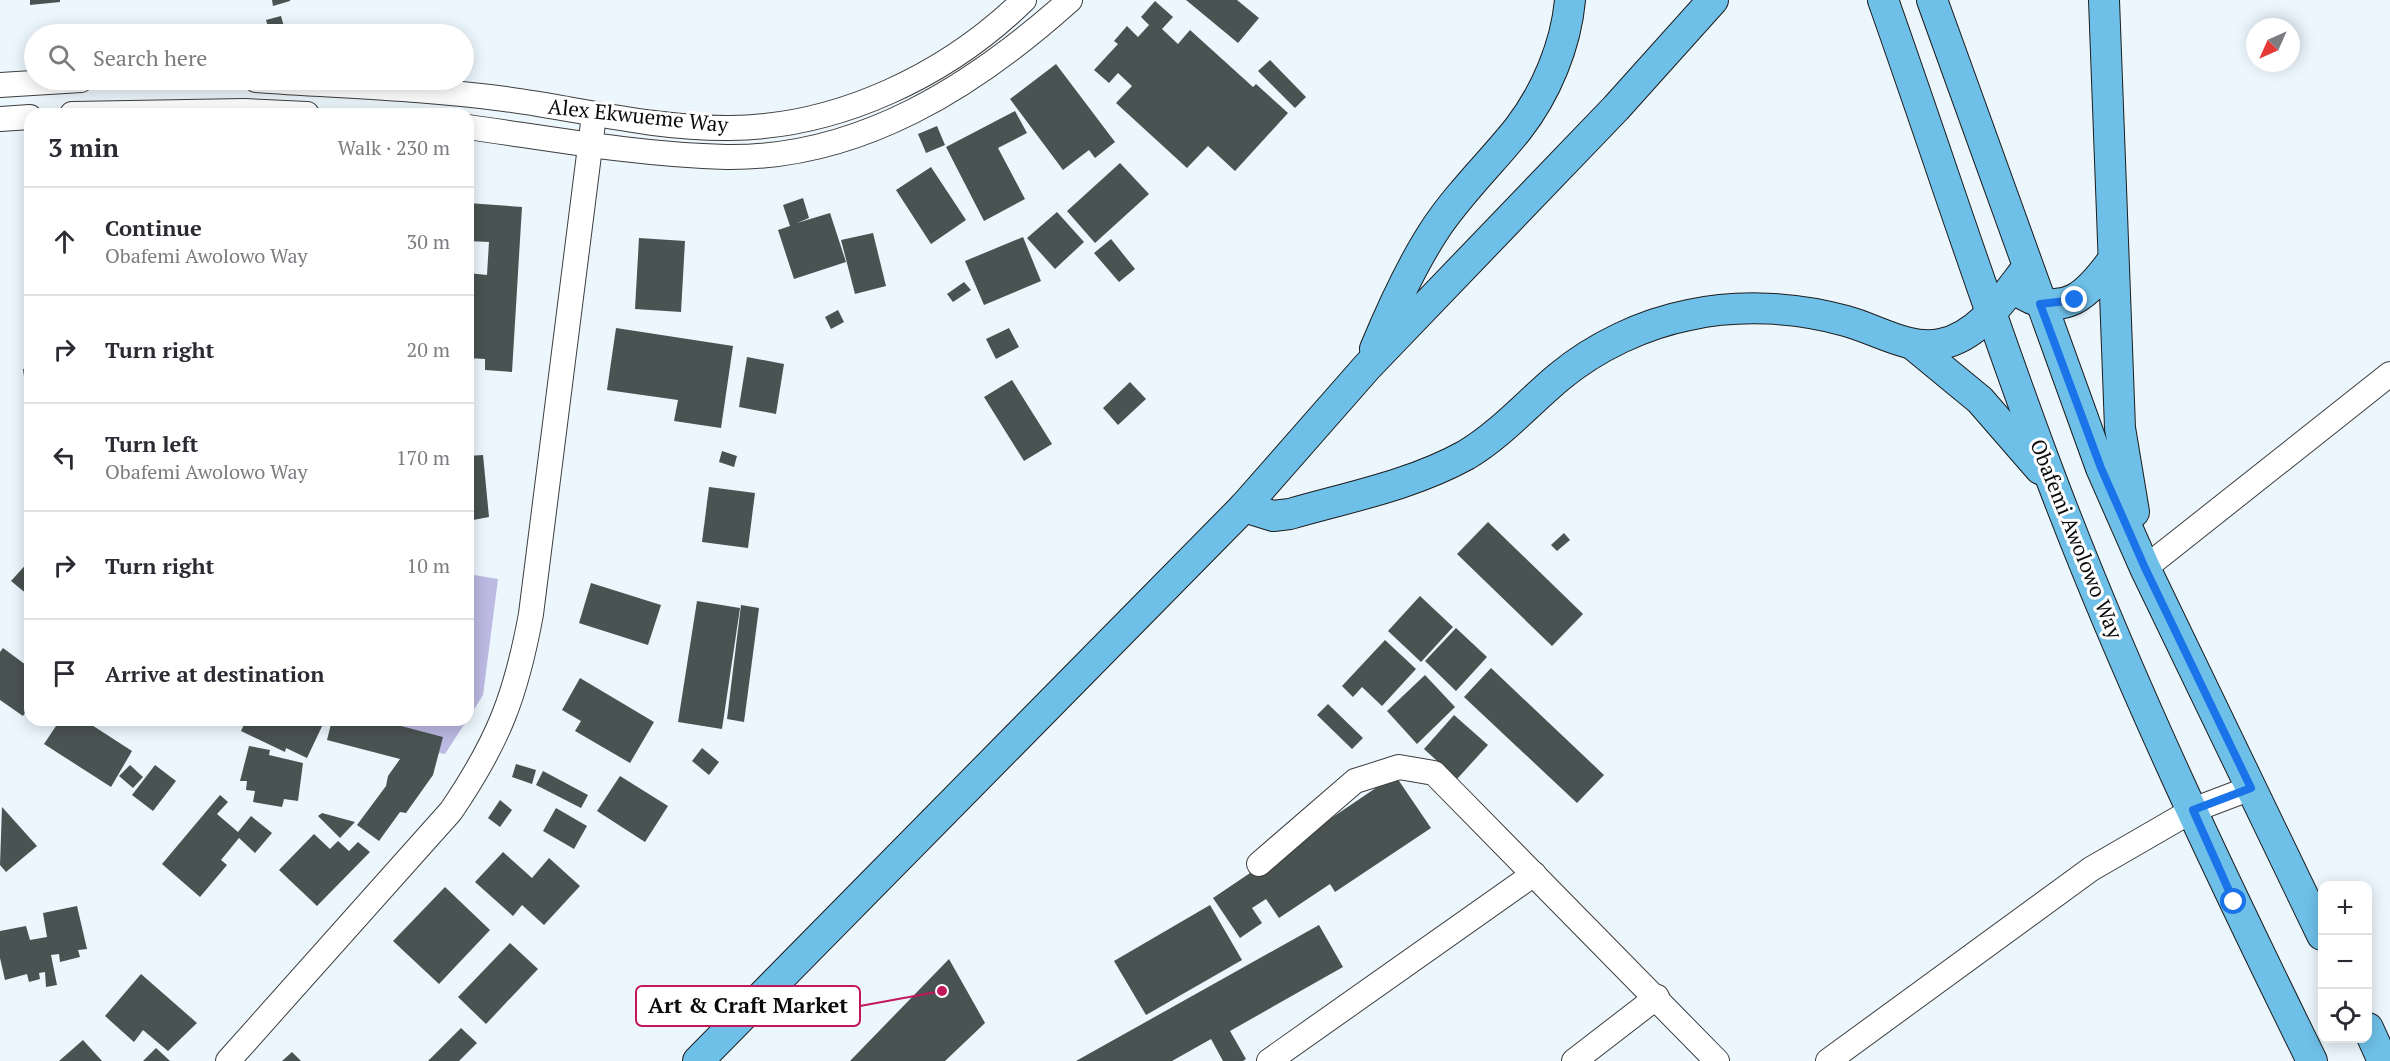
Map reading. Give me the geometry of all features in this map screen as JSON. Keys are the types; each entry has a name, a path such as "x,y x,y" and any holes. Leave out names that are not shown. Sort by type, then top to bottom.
{"main road":[{"path":"1367,368 1398,294 1435,230 1518,129 1542,93 1565,27 1570,0"},
{"path":"698,1061 1244,507 1367,368 1616,108 1713,0"},
{"name":"Obafemi Awolowo Way","path":"1883,0 2053,485 2115,640 2234,902 2312,1061"},
{"path":"1932,0 2019,278"},
{"path":"2104,0 2112,261 2124,465 2145,568"},
{"path":"1967,242 2019,278 2040,304 2101,468 2145,568 2318,927"},
{"path":"2040,304 2075,300 2095,284 2112,261"},
{"path":"1244,507 1274,516 1290,514 1425,476 1468,454 1561,375 1601,348 1642,329 1688,315 1740,308 1786,311 1844,321 1912,344 1941,345 1964,334 1992,313 2019,278"},
{"path":"1912,344 1980,400 2053,485"},
{"path":"2372,1038 2383,1061"}],"street":[{"name":"Alex Ekwueme Way","path":"387,90 504,99 594,115 679,125 731,128 813,117 902,87 986,33 1024,0"},
{"name":"Alex Ekwueme Way","path":"474,128 670,154 728,157 779,153 819,146 910,115 949,93 1034,32 1070,0"},
{"path":"0,85 24,84"},
{"path":"228,1061 451,811 480,768 498,734 516,686 531,614 594,115"},
{"path":"0,119 24,117"},
{"path":"2145,568 2390,374"},
{"path":"1259,864 1355,781 1399,767 1434,773 1657,997 1717,1061"},
{"path":"1828,1061 2091,869 2193,810 2251,788"},
{"path":"1269,1061 1534,874"},
{"path":"1574,1061 1657,997"}],"shaded area":[{"path":"474,575 498,579 483,695 474,709"},
{"path":"334,726 463,726 445,754 333,731"}],"building":[{"path":"30,0 60,0 60,2 30,5"},
{"path":"272,0 290,0 290,1 273,6"},
{"path":"1186,0 1237,0 1259,18 1238,43"},
{"path":"1155,1 1173,17 1162,29 1178,44 1190,30 1253,87 1256,84 1288,113 1235,171 1208,146 1187,168 1116,103 1132,86 1118,73 1109,83 1094,70 1118,44 1114,41 1127,26 1138,37 1149,25 1141,17"},
{"path":"281,16 283,24 267,24 266,20"},
{"path":"1270,60 1306,97 1295,108 1258,71"},
{"path":"1056,64 1115,142 1095,158 1089,150 1063,170 1010,99"},
{"path":"1015,111 1027,133 998,148 1025,199 984,221 946,147"},
{"path":"937,126 945,145 926,153 918,134"},
{"path":"1120,163 1149,194 1095,243 1067,211"},
{"path":"931,167 966,220 931,244 896,190"},
{"path":"803,198 809,218 797,223 830,213 846,262 794,279 778,230 790,226 783,205"},
{"path":"474,203 522,207 512,372 485,370 485,359 474,358 474,274 487,275 489,242 474,241"},
{"path":"1057,212 1084,242 1055,269 1027,238"},
{"path":"873,233 886,286 855,294 841,240"},
{"path":"1023,237 1041,281 984,305 965,261"},
{"path":"639,238 685,241 681,312 635,309"},
{"path":"1111,239 1135,269 1119,282 1094,253"},
{"path":"964,282 971,290 953,302 947,294"},
{"path":"838,310 844,322 831,329 825,317"},
{"path":"616,328 733,346 721,428 674,421 678,400 607,390"},
{"path":"1009,328 1019,347 996,359 986,339"},
{"path":"747,357 784,364 776,414 739,407"},
{"path":"1012,380 1052,444 1024,461 984,397"},
{"path":"1130,382 1146,399 1118,425 1103,408"},
{"path":"722,451 737,456 734,467 719,462"},
{"path":"483,455 489,517 474,520 474,456"},
{"path":"709,487 755,493 748,548 702,542"},
{"path":"1488,522 1583,614 1552,646 1457,554"},
{"path":"1564,533 1570,540 1557,551 1551,545"},
{"path":"24,567 24,592 11,581"},
{"path":"591,583 661,605 648,645 579,623"},
{"path":"1420,596 1453,627 1421,662 1388,631"},
{"path":"697,601 740,608 722,729 678,722"},
{"path":"741,605 759,608 744,722 727,719"},
{"path":"1456,628 1487,657 1456,691 1425,661"},
{"path":"1385,640 1416,669 1382,706 1362,687 1353,697 1342,686"},
{"path":"3,648 24,664 23,716 0,700 0,652"},
{"path":"1491,668 1604,775 1577,803 1464,697"},
{"path":"1425,675 1455,707 1417,744 1387,711"},
{"path":"580,678 654,722 630,763 575,731 581,721 562,710"},
{"path":"1328,704 1363,738 1352,749 1317,715"},
{"path":"1454,715 1488,745 1457,779 1424,749"},
{"path":"56,726 93,726 132,751 111,787 44,744"},
{"path":"243,726 322,726 307,758 286,748 285,752 241,731"},
{"path":"330,726 401,726 443,737 433,775 406,813 400,812 379,841 357,825 386,786 388,776 400,759 327,740"},
{"path":"249,746 270,750 269,755 303,763 298,801 284,799 282,807 253,802 255,791 246,790 247,781 240,781"},
{"path":"702,748 719,762 709,775 692,761"},
{"path":"516,764 536,770 532,784 512,777"},
{"path":"130,765 143,777 133,788 119,776"},
{"path":"155,765 176,781 153,811 132,795"},
{"path":"543,771 588,795 581,808 536,785"},
{"path":"1395,775 1431,828 1335,892 1330,884 1279,918 1266,899 1252,908 1262,923 1240,938 1213,898"},
{"path":"620,776 668,806 645,842 597,811"},
{"path":"220,795 228,802 217,814 238,832 251,816 272,833 255,853 239,838 221,860 227,865 200,897 162,864"},
{"path":"500,800 512,810 500,827 488,818"},
{"path":"2,807 37,846 6,872 0,865"},
{"path":"556,808 587,826 574,849 543,831"},
{"path":"322,813 355,822 340,838 318,816"},
{"path":"314,834 330,849 338,841 349,851 358,842 370,852 317,906 279,870"},
{"path":"503,852 532,878 549,858 580,886 544,925 522,905 513,916 475,882"},
{"path":"445,887 490,930 439,984 393,941"},
{"path":"1210,905 1242,960 1146,1015 1114,961"},
{"path":"77,906 87,949 78,950 80,957 60,962 59,954 51,955 57,985 46,987 45,972 39,973 40,979 29,982 27,974 5,980 0,958 0,931 26,926 30,940 47,937 43,913"},
{"path":"1319,925 1343,967 1230,1031 1246,1059 1243,1061 1223,1061 1211,1039 1172,1061 1076,1061"},
{"path":"510,943 538,969 486,1024 458,997"},
{"path":"949,959 985,1023 945,1061 850,1061"},
{"path":"141,974 197,1023 168,1051 143,1030 134,1042 105,1016"},
{"path":"461,1028 477,1043 459,1061 428,1061"},
{"path":"83,1040 102,1061 59,1061"},
{"path":"156,1048 170,1061 143,1061"},
{"path":"292,1052 301,1061 282,1061"}],"place":[{"name":"Art & Craft Market","path":"942,991"}],"route":[{"path":"2075,300 2040,304 2101,468 2145,568 2251,788 2193,810 2234,902"}]}
